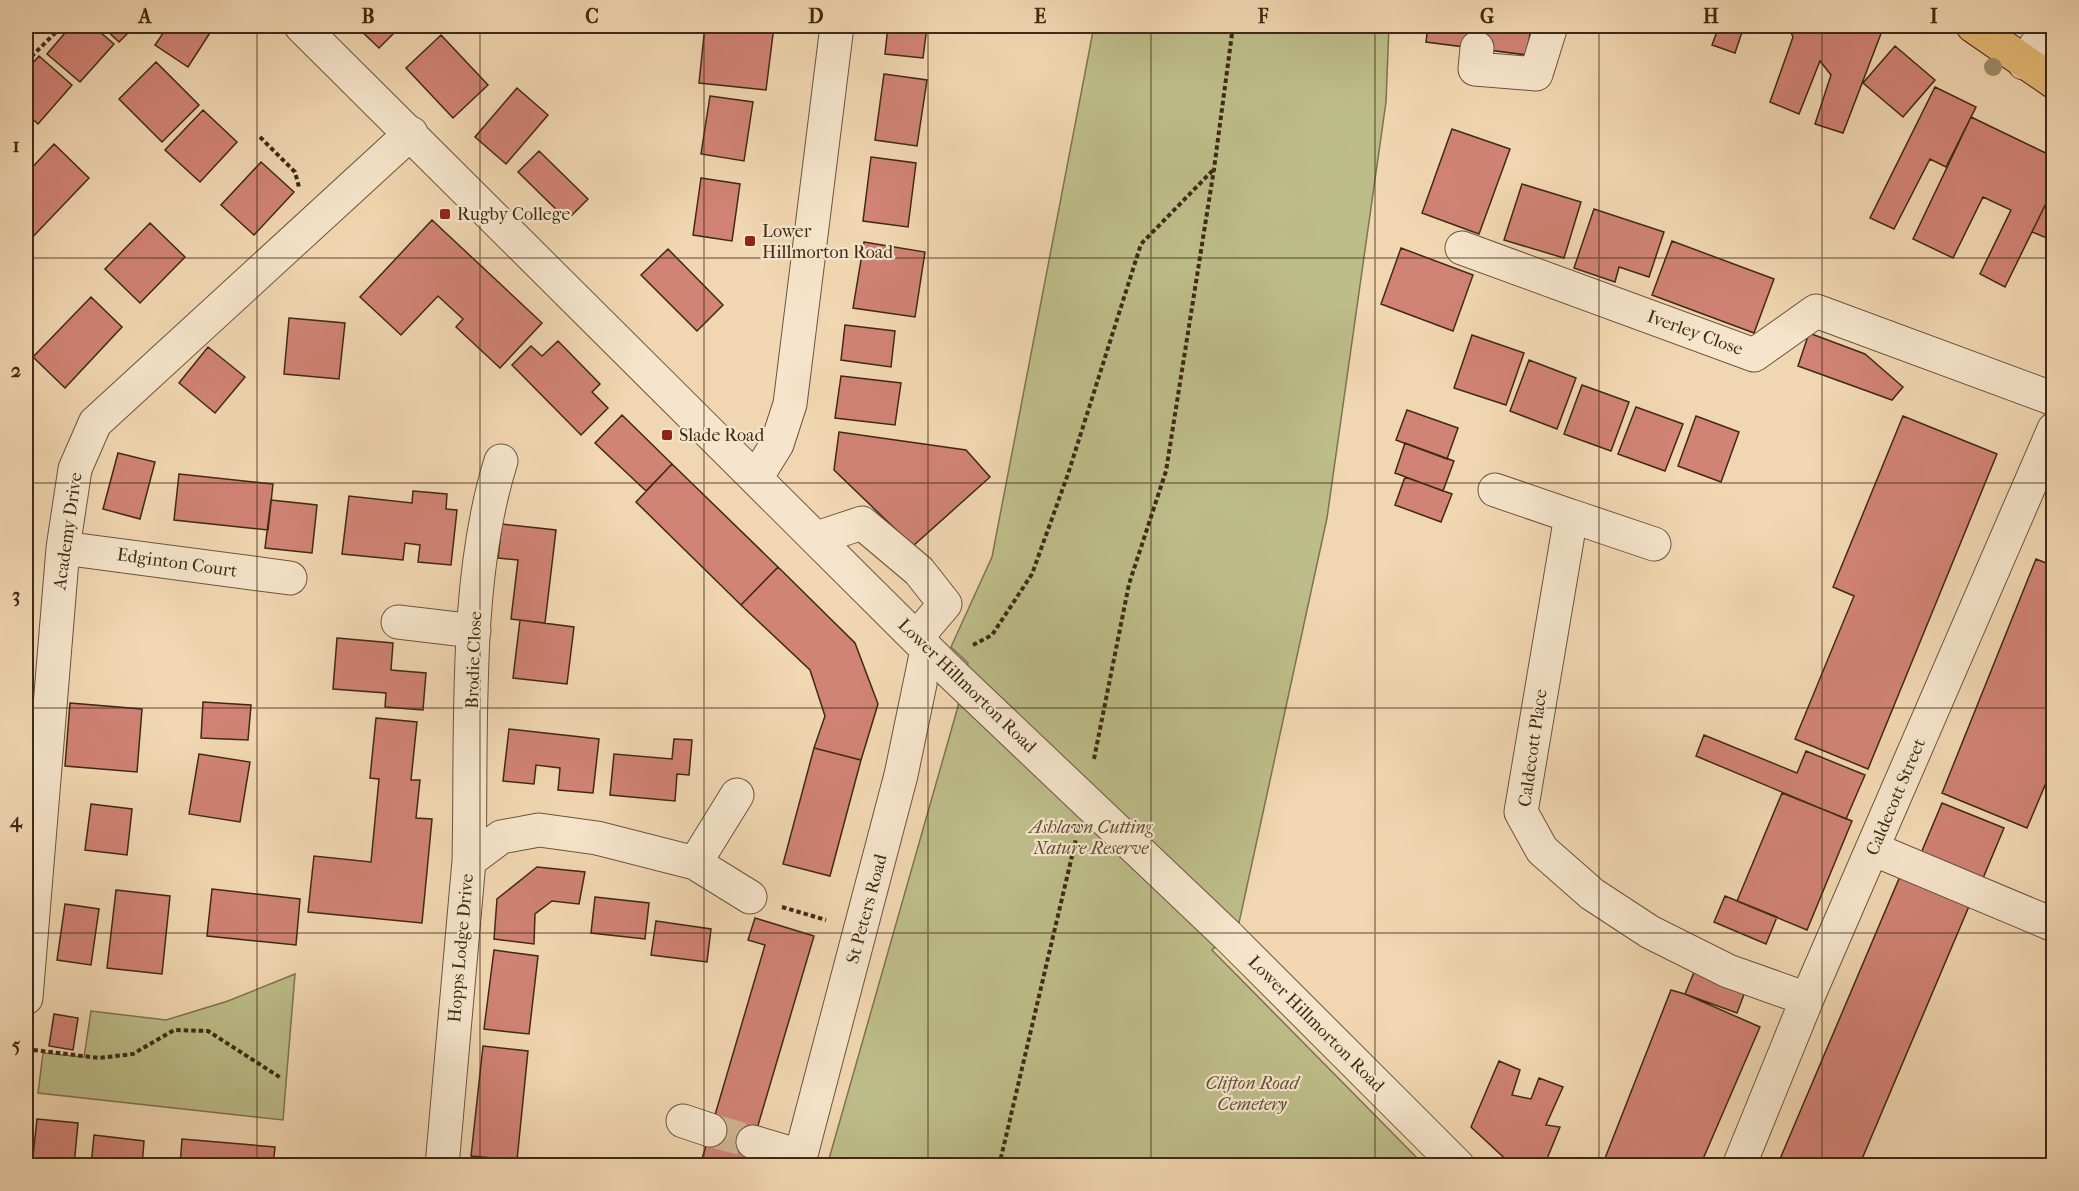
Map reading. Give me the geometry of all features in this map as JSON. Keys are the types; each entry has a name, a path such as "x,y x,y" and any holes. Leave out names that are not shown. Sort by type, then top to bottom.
{"highway":[{"path":"1973,26 2054,82"}],"street":[{"name":"Lower Hillmorton Road","path":"302,26 933,655 1228,936 1458,1166"},
{"path":"756,478 777,444 790,404 837,26"},
{"path":"1478,48 1475,69 1536,74 1551,26"},
{"path":"2024,63 2049,26"},
{"name":"Academy Drive","path":"26,998 39,661 63,548 75,469 95,423 296,235 411,133"},
{"name":"Iverley Close","path":"1462,248 1754,355 1816,311 2054,399"},
{"name":"Caldecott Street","path":"1739,1166 1808,999 2054,429"},
{"name":"Brodie Close","path":"469,861 474,631 488,501 501,461"},
{"path":"1495,490 1654,544"},
{"name":"Caldecott Place","path":"1570,516 1521,812 1542,850 1592,894 1650,932 1728,971 1808,999"},
{"path":"817,538 862,523 919,572 945,603 933,655"},
{"name":"Edginton Court","path":"63,548 290,578"},
{"path":"398,622 474,631"},
{"name":"St Peters Road","path":"799,1161 862,931 933,655"},
{"path":"695,863 737,795"},
{"name":"Hopps Lodge Drive","path":"442,1166 469,861 501,837 539,830 597,838 695,863 750,897"},
{"path":"1873,849 2054,925"},
{"path":"753,1142 799,1161"}],"path":[{"path":"26,62 62,26"},
{"path":"1094,760 1129,584 1167,471 1214,169 1233,26"},
{"path":"260,137 295,172 300,191 296,235"},
{"path":"933,655 992,635 1032,574 1068,474 1141,244 1214,169"},
{"path":"999,1166 1078,830"},
{"path":"750,897 862,931"},
{"path":"26,1049 99,1059 133,1054 174,1030 208,1032 281,1078"}],"green space":[{"name":"Ashlawn Cutting Nature Reserve","path":"1094,26 1389,26 1386,102 1327,518 1239,923 1212,950 1424,1165 827,1166 957,710 968,663 951,647 992,557"},
{"path":"295,974 283,1120 38,1093 43,1053 84,1057 91,1011 166,1020 228,1001"}],"building":[{"path":"71,26 93,26 114,44 80,82 47,54"},
{"path":"102,26 135,26 119,42"},
{"path":"168,26 213,28 188,67 155,45"},
{"path":"356,26 401,26 379,48"},
{"path":"705,26 774,26 766,90 699,83"},
{"path":"888,26 927,26 923,58 885,54"},
{"path":"1428,26 1531,26 1527,55 1426,42"},
{"path":"1719,26 1744,26 1735,53 1712,45"},
{"path":"1788,26 1876,26 1882,31 1843,133 1815,124 1831,75 1820,61 1799,114 1770,102 1793,37"},
{"path":"441,35 488,85 453,118 406,68"},
{"path":"1895,46 1935,80 1903,117 1863,83"},
{"path":"39,56 72,85 38,124 26,113 26,71"},
{"path":"156,62 199,105 162,142 119,99"},
{"path":"884,74 927,80 917,146 875,140"},
{"path":"1935,87 1976,107 1946,167 1930,159 1894,229 1870,218"},
{"path":"517,88 548,115 506,164 475,137"},
{"path":"710,96 753,102 744,161 701,154"},
{"path":"203,110 237,142 200,182 165,150"},
{"path":"1971,117 2054,157 2054,187 2005,287 1980,274 2011,210 1983,197 1953,258 1913,239"},
{"path":"1452,129 1510,149 1479,234 1422,213"},
{"path":"54,144 89,178 26,244 26,174"},
{"path":"539,151 588,199 567,220 518,172"},
{"path":"871,157 916,163 908,227 863,221"},
{"path":"261,162 294,192 254,235 221,205"},
{"path":"701,178 740,184 732,241 693,235"},
{"path":"1522,184 1581,202 1564,258 1504,240"},
{"path":"2054,187 2054,241 2032,232"},
{"path":"1594,209 1664,232 1649,277 1619,267 1615,282 1574,268"},
{"path":"432,220 542,323 500,368 456,327 463,319 438,296 401,335 360,297"},
{"path":"150,223 185,257 140,303 105,269"},
{"path":"1672,241 1774,279 1754,333 1652,295"},
{"path":"864,242 925,252 915,317 853,308"},
{"path":"1401,248 1473,275 1453,331 1381,304"},
{"path":"668,249 723,305 697,331 641,275"},
{"path":"91,297 122,327 65,388 33,357"},
{"path":"289,318 345,323 339,379 284,374"},
{"path":"845,325 895,331 891,367 841,360"},
{"path":"1809,333 1865,354 1903,387 1892,400 1798,366"},
{"path":"1472,335 1524,353 1506,405 1454,388"},
{"path":"558,341 600,384 592,392 608,408 581,435 512,365 531,346 542,356"},
{"path":"208,347 245,377 215,413 179,383"},
{"path":"1529,360 1576,378 1557,429 1510,411"},
{"path":"841,376 901,383 895,425 835,418"},
{"path":"1582,385 1629,402 1611,451 1564,434"},
{"path":"1636,407 1683,424 1665,471 1618,454"},
{"path":"1407,410 1458,428 1447,459 1396,440"},
{"path":"622,415 672,464 646,491 595,443"},
{"path":"1696,416 1739,432 1721,482 1678,466"},
{"path":"1903,416 1997,454 1868,769 1795,739 1854,596 1833,587"},
{"path":"839,432 966,450 990,477 913,546 834,470"},
{"path":"1405,443 1454,461 1443,491 1395,473"},
{"path":"118,453 155,462 140,519 103,509"},
{"path":"672,464 778,567 741,605 636,502"},
{"path":"179,474 273,484 268,530 174,520"},
{"path":"1405,477 1452,494 1441,522 1395,505"},
{"path":"413,491 447,494 446,509 457,510 451,565 418,562 420,545 405,543 403,560 342,554 349,496 412,503"},
{"path":"271,500 317,505 312,553 265,548"},
{"path":"502,524 556,530 545,623 511,619 518,560 498,558"},
{"path":"2036,559 2054,566 2054,764 2027,828 1942,793"},
{"path":"778,567 855,643 878,704 861,760 814,748 825,716 810,670 741,605"},
{"path":"520,620 574,627 567,684 513,678"},
{"path":"337,638 393,643 391,670 426,673 423,710 385,707 386,693 333,689"},
{"path":"203,702 251,705 248,740 201,738"},
{"path":"70,703 142,709 137,772 65,766"},
{"path":"376,718 417,722 411,780 420,780 416,818 432,819 422,923 308,912 314,856 371,862 379,779 370,778"},
{"path":"509,729 599,739 593,793 558,790 560,768 536,765 534,784 503,781"},
{"path":"1704,735 1797,773 1806,751 1865,775 1846,819 1696,756"},
{"path":"674,739 692,740 689,775 677,774 675,801 610,795 614,754 672,759"},
{"path":"814,748 861,760 830,876 783,864"},
{"path":"199,754 250,762 240,822 189,814"},
{"path":"1782,793 1852,821 1807,930 1737,901"},
{"path":"1942,803 2004,828 1981,883 1919,858"},
{"path":"91,804 132,809 127,855 85,850"},
{"path":"537,867 585,872 579,904 552,901 535,914 534,944 494,939 497,899"},
{"path":"1901,874 1970,904 1859,1166 1777,1166"},
{"path":"212,889 300,899 296,945 207,936"},
{"path":"116,890 170,896 162,974 107,968"},
{"path":"1725,896 1777,917 1766,944 1714,922"},
{"path":"595,897 649,903 645,939 591,933"},
{"path":"65,904 99,909 91,965 57,960"},
{"path":"755,918 814,936 746,1166 700,1166 765,945 748,940"},
{"path":"656,921 711,929 707,962 651,955"},
{"path":"494,950 538,956 529,1034 484,1029"},
{"path":"1695,970 1746,989 1737,1013 1685,994"},
{"path":"1671,990 1760,1027 1700,1166 1602,1166"},
{"path":"54,1014 78,1018 73,1050 49,1046"},
{"path":"483,1046 528,1051 517,1160 471,1156"},
{"path":"1499,1061 1520,1070 1512,1095 1531,1099 1539,1078 1563,1087 1546,1125 1560,1127 1544,1166 1513,1166 1471,1127"},
{"path":"37,1119 78,1123 74,1166 32,1166"},
{"path":"94,1135 144,1141 142,1166 91,1166"},
{"path":"182,1139 275,1147 273,1166 180,1166"}],"tunnel":[{"path":"710,1130 753,1142"}],"place":[{"name":"Rugby College","path":"445,214"},
{"name":"Lower Hillmorton Road","path":"750,241"},
{"name":"Slade Road","path":"667,435"}],"park label":[{"name":"Clifton Road Cemetery","path":"1252,1093"}]}
